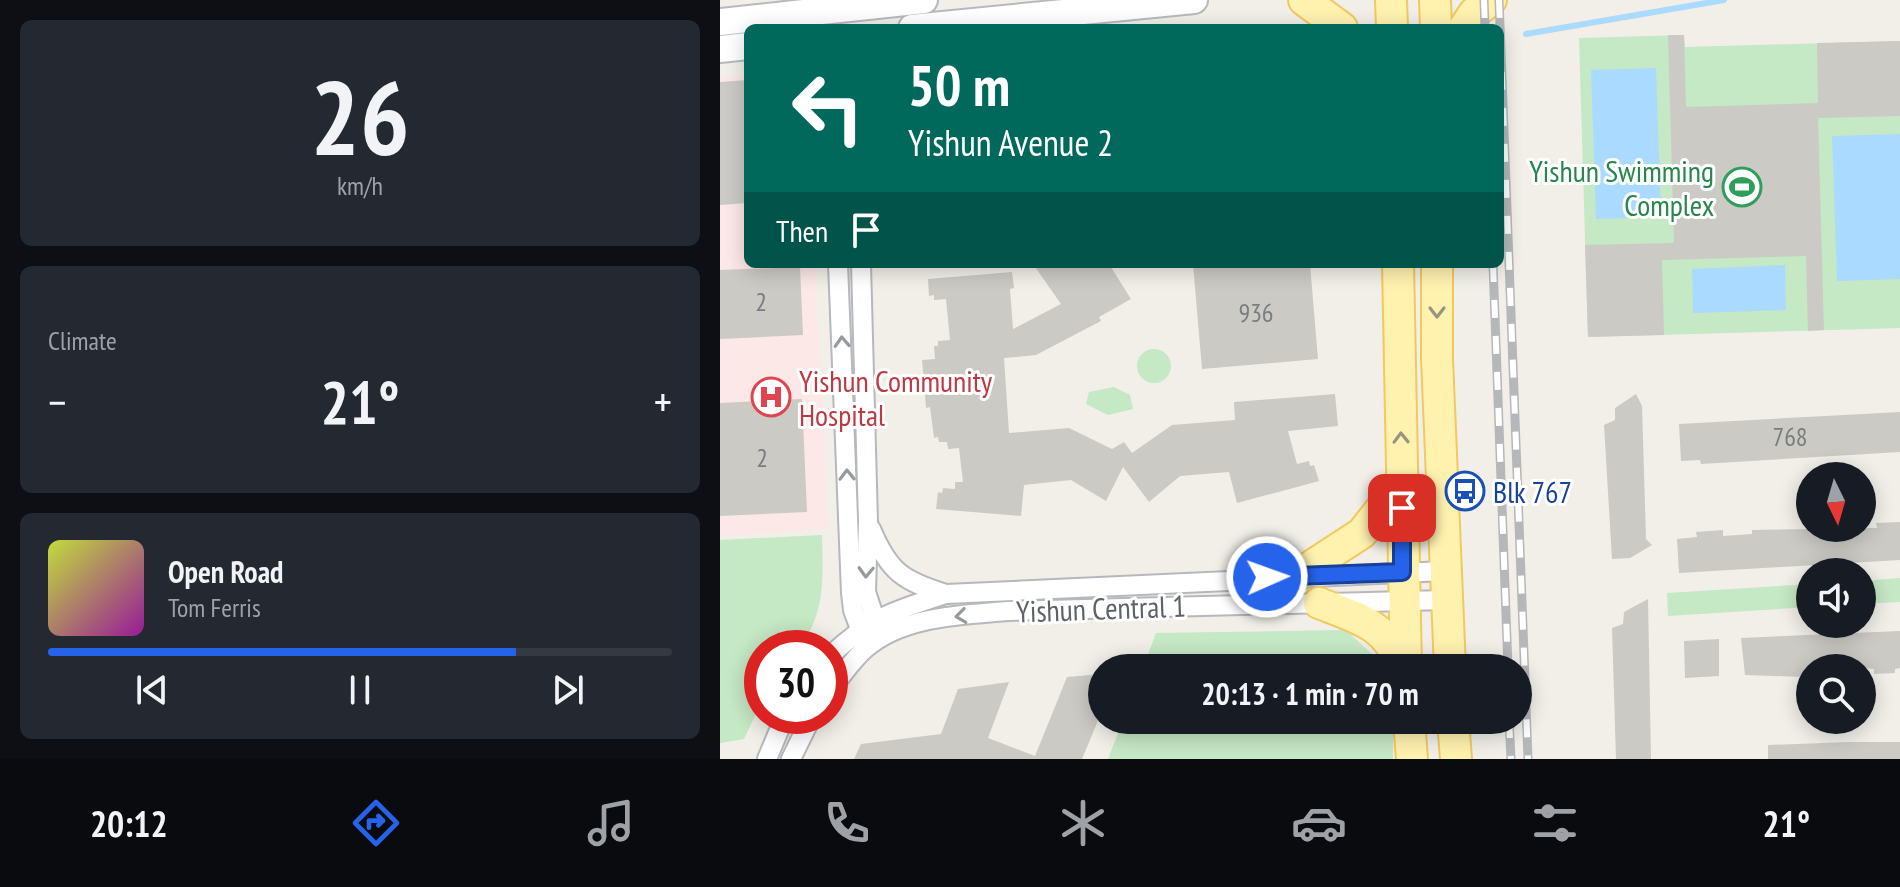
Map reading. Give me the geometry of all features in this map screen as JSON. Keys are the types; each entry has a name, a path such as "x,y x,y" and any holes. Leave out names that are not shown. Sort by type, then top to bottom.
{"main road":[{"path":"720,22 829,13 924,0"},
{"path":"952,24 1194,0"},
{"path":"1304,0 1337,24"},
{"path":"1391,0 1392,24"},
{"path":"1435,0 1436,24"},
{"path":"1467,24 1474,13 1491,0"},
{"path":"720,49 744,46"},
{"path":"1398,268 1403,654"},
{"path":"1437,268 1449,654"},
{"path":"1296,576 1362,533 1402,482"},
{"path":"1319,603 1379,630 1391,642 1397,654"},
{"path":"1410,734 1412,759"},
{"path":"1454,734 1456,759"}],"street":[{"path":"838,268 851,593 871,633"},
{"path":"861,268 868,522 866,592 871,633"},
{"path":"868,522 884,559 901,576 946,594"},
{"name":"Yishun Central 1","path":"848,646 946,594 1402,572 1445,585"},
{"name":"Yishun Central 1","path":"848,665 871,633 930,621 1008,611 1402,603 1445,585"},
{"path":"767,759 777,734"},
{"path":"791,759 803,734"}],"shaded area":[{"name":"Yishun Community Hospital","path":"744,75 744,268 815,268 828,529 720,535 720,78"}],"green space":[{"name":"Yishun Swimming Complex","path":"1684,35 1685,47 1900,41 1900,328 1588,337 1579,38"},
{"path":"1154,349 1166,354 1171,366 1166,378 1154,383 1142,378 1137,366 1142,354"},
{"path":"1114,387 1130,395 1133,409 1108,415 1086,404 1089,392"},
{"path":"822,535 823,565 821,594 810,630 744,630 746,734 744,739 720,743 720,540"},
{"path":"1900,578 1900,602 1876,603 1876,580"},
{"path":"1796,585 1796,608 1668,616 1667,593"},
{"path":"1346,630 1372,654 1148,654 1156,633"},
{"path":"1118,734 1393,734 1393,759 1108,759"}],"water":[{"path":"1656,68 1661,217 1596,219 1591,70"},
{"path":"1900,134 1900,279 1837,281 1832,136"},
{"path":"1785,265 1786,310 1693,313 1692,269"}],"building":[{"path":"1668,35 1684,35 1686,107 1818,103 1817,43 1900,41 1900,116 1818,118 1824,330 1808,331 1806,256 1662,260 1664,335 1588,337 1585,245 1674,243"},
{"path":"744,80 744,203 720,205 720,82"},
{"path":"800,268 803,335 720,339 720,270"},
{"path":"1036,268 1112,268 1131,299 1099,317 1101,321 1036,355 1004,358 1009,433 1069,428 1112,449 1124,442 1132,453 1172,425 1235,420 1234,402 1335,394 1338,426 1288,431 1297,464 1309,461 1310,466 1314,465 1319,481 1237,503 1229,472 1180,476 1149,502 1123,467 1106,501 1071,480 1024,485 1021,516 936,509 938,492 942,493 943,488 955,489 955,482 963,482 959,448 948,449 947,442 934,438 930,407 926,408 922,360 935,359 934,346 938,346 938,341 950,340 946,299 934,300 934,295 929,296 928,279 1012,272 1013,329 1061,304"},
{"path":"1193,268 1310,268 1318,359 1202,369"},
{"path":"1636,394 1642,406 1646,539 1652,545 1630,558 1612,559 1604,425 1615,420 1615,408"},
{"path":"802,399 807,512 720,516 720,403"},
{"path":"1900,412 1900,452 1701,464 1700,460 1681,461 1679,424"},
{"path":"1900,522 1900,560 1796,558 1796,566 1679,573 1677,539 1697,537 1696,532 1723,530 1723,536 1752,534 1752,530 1796,529 1796,542 1876,542 1876,523"},
{"path":"1648,599 1651,759 1616,759 1612,628 1623,624 1624,612"},
{"path":"1900,631 1900,668 1895,669 1895,673 1876,674 1876,654 1796,654 1796,677 1745,675 1741,638 1796,636 1796,638 1876,638 1876,632"},
{"path":"1719,639 1719,676 1685,678 1684,641"},
{"path":"1088,675 1088,734 1092,734 1082,759 854,759 861,744 941,734 958,689 1009,682 988,738 1035,756 1067,677"},
{"path":"1900,742 1900,759 1768,759 1768,745"}],"waterway":[{"path":"1526,34 1724,0"}],"railway":[{"path":"1484,0 1485,24"},
{"path":"1499,0 1500,24"},
{"path":"1504,131 1528,759"},
{"path":"1493,268 1507,654"},
{"path":"1510,734 1511,759"}],"place":[{"name":"Yishun Swimming Complex","path":"1742,187"},
{"name":"Yishun Community Hospital","path":"771,397"},
{"name":"Blk 767","path":"1465,491"}],"route":[{"path":"1267,577 1402,572 1402,508"}]}
